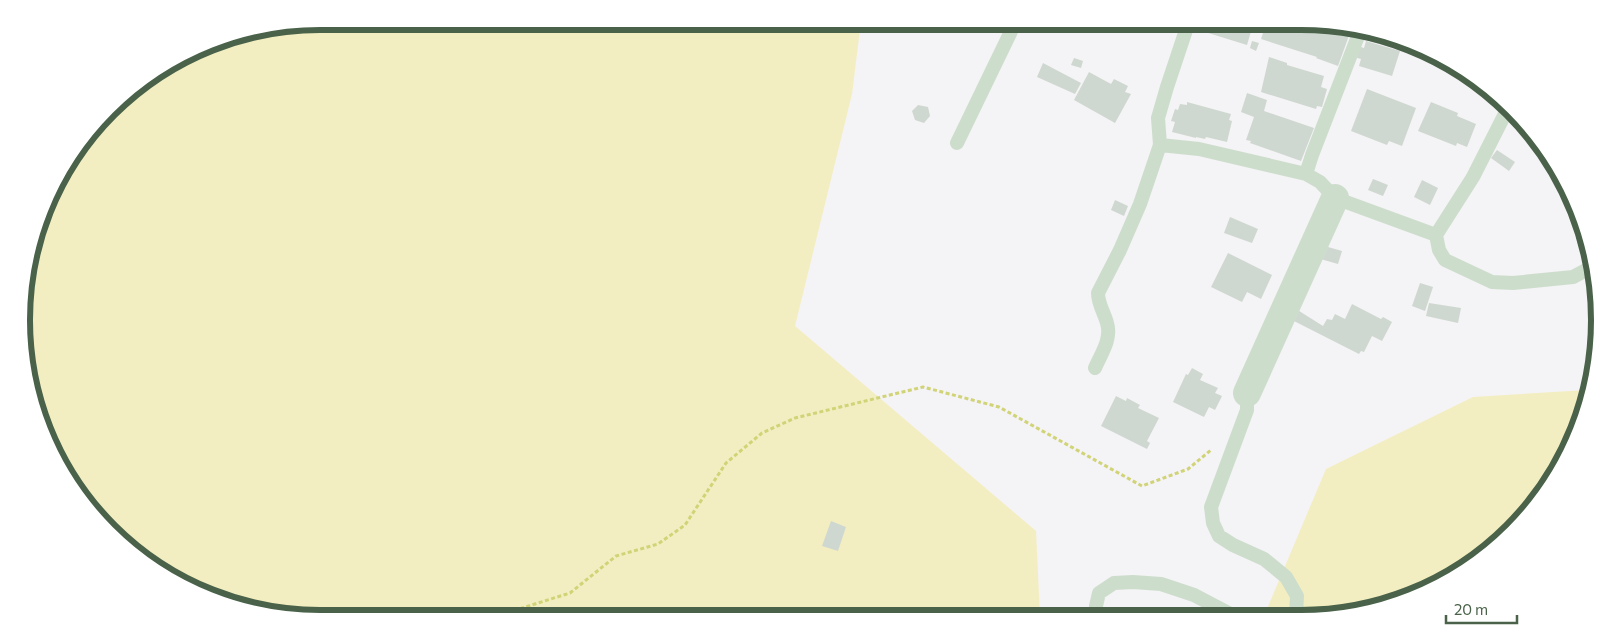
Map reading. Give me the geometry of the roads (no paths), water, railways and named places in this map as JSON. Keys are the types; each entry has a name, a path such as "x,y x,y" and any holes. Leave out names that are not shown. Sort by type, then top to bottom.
{"street":[{"path":"1247,393 1335,198"}],"lane":[{"path":"957,143 1012,30"},
{"path":"1095,368 1108,338 1108,325 1098,300 1098,292 1120,250 1140,204 1160,145 1158,118 1166,87 1186,30"},
{"path":"1306,174 1358,36"},
{"path":"1505,114 1473,177 1436,235 1438,250 1445,260 1492,282 1512,283 1573,277 1586,270"},
{"path":"1160,145 1199,149 1306,174 1320,182 1335,198 1436,235"},
{"path":"1247,393 1246,410 1211,507 1213,523 1219,536 1264,560 1286,577 1297,596 1296,610"},
{"path":"1096,610 1099,594 1114,583 1133,582 1161,584 1194,595 1223,610"}]}
